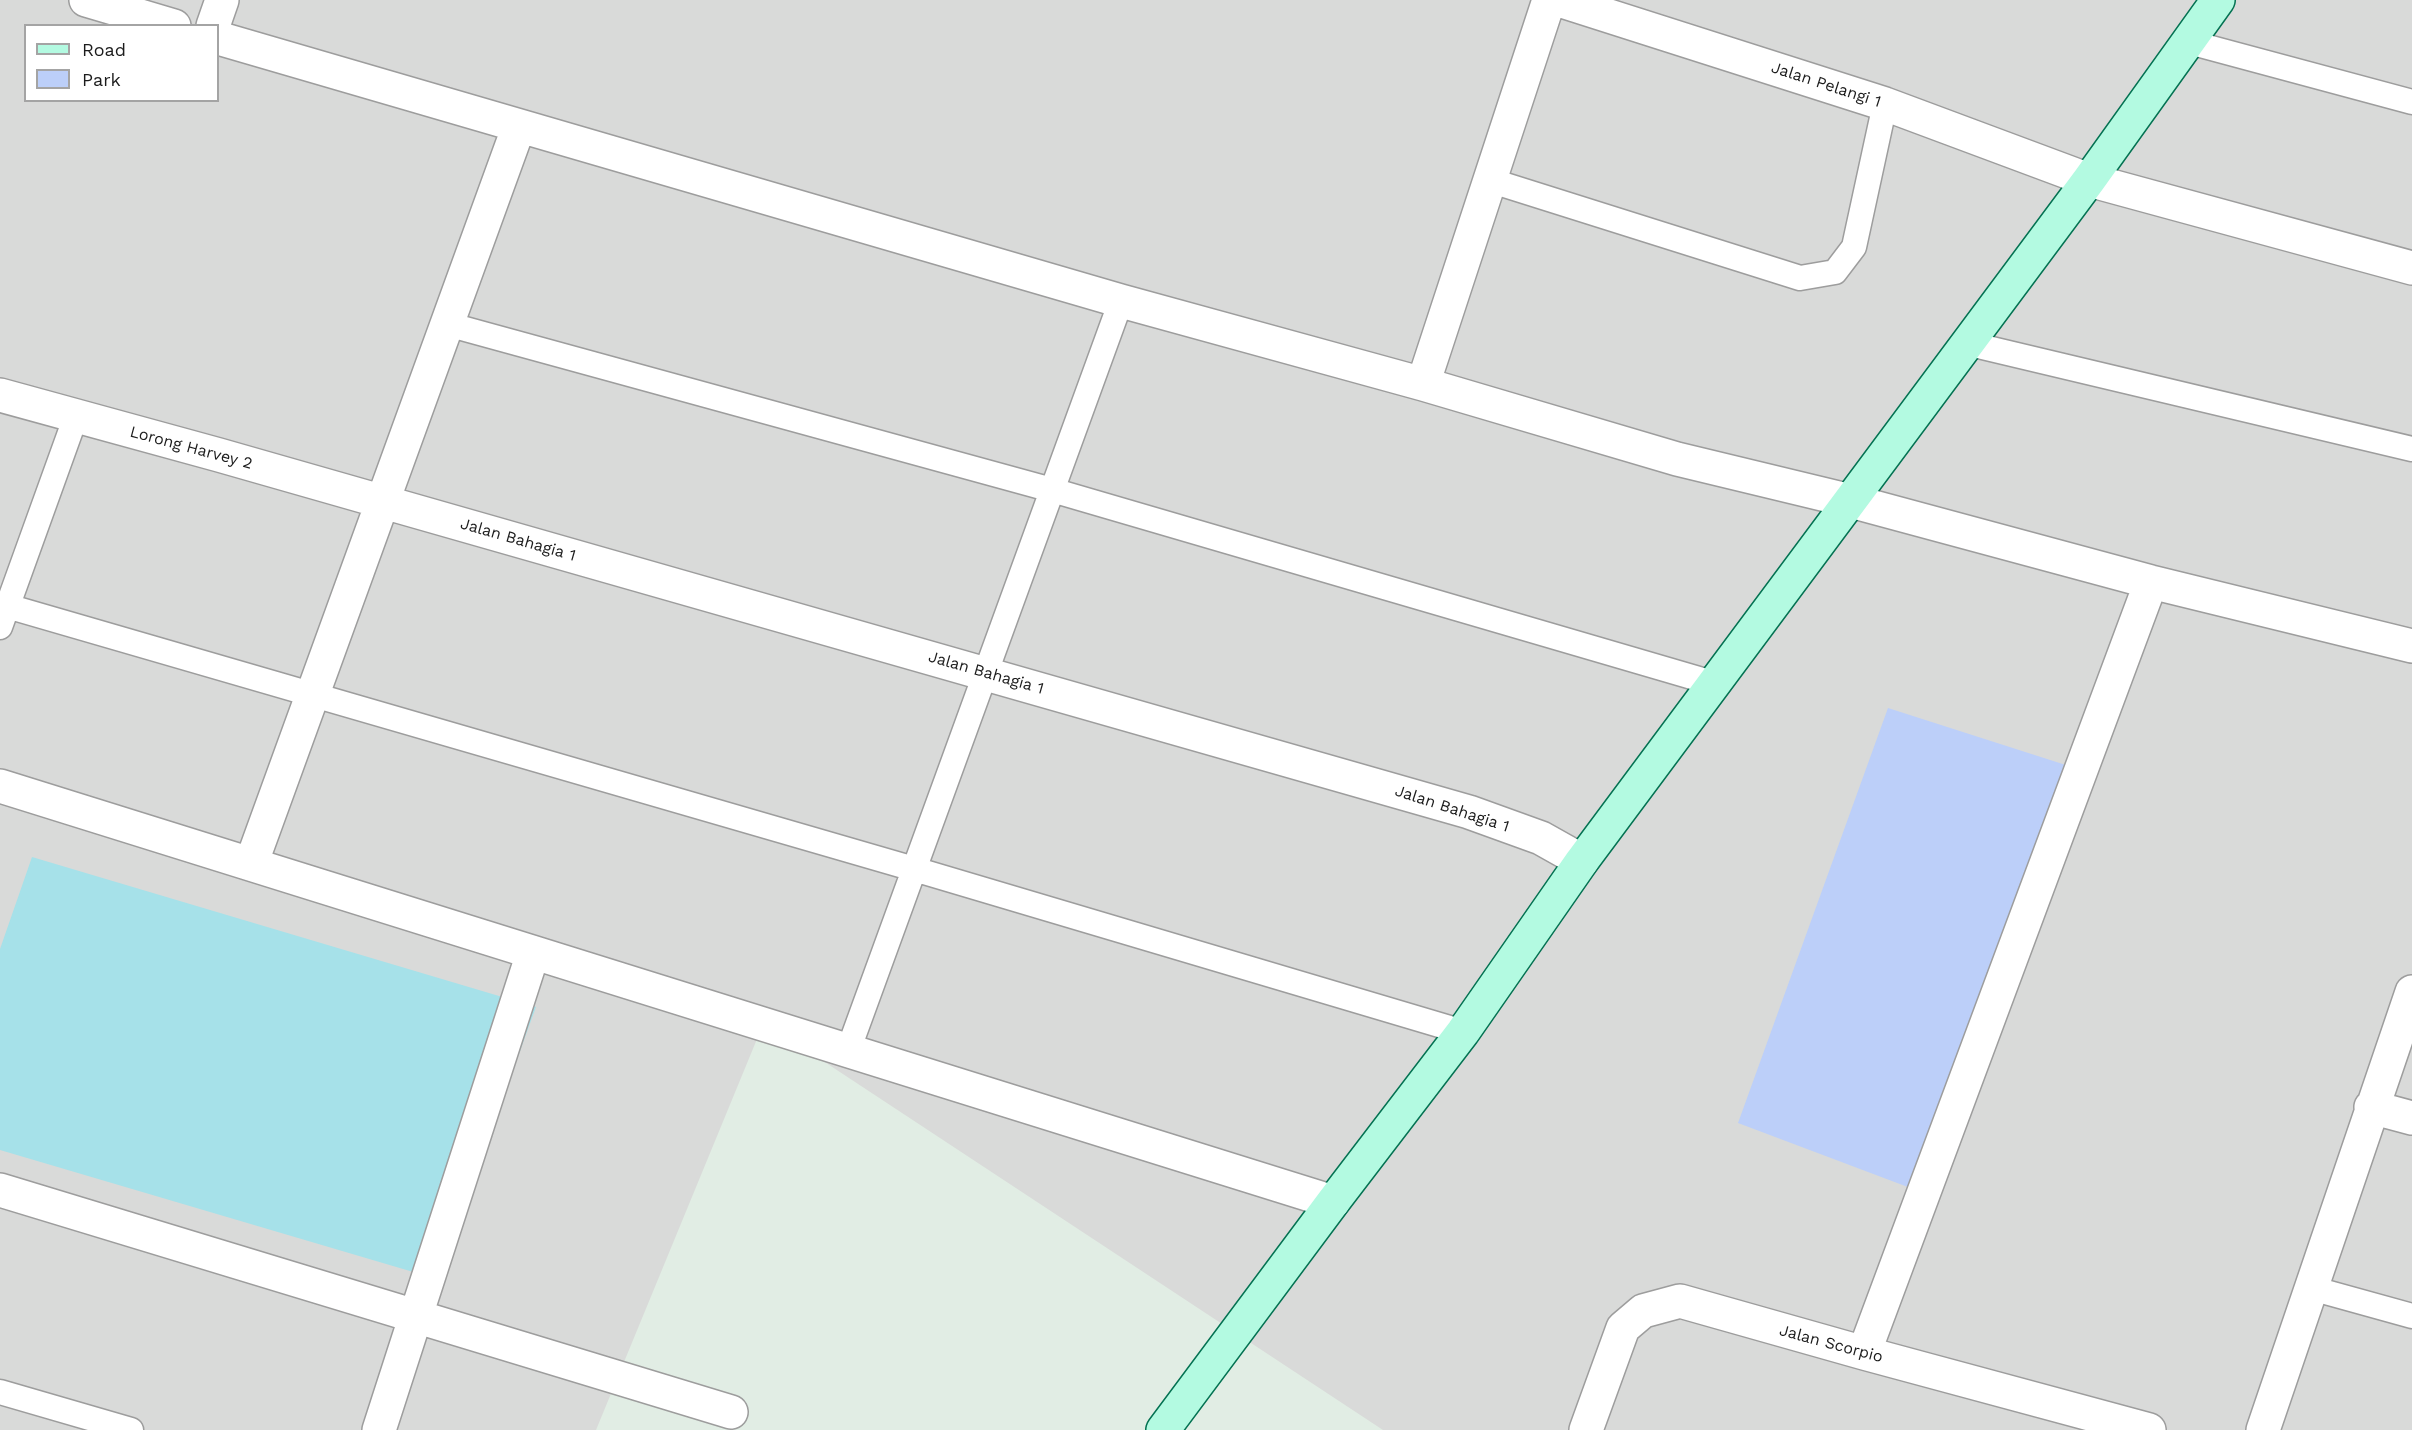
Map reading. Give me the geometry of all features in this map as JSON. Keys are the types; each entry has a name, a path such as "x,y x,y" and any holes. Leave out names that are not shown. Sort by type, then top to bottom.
{"street":[{"path":"86,0 167,24"},
{"path":"214,24 222,0"},
{"path":"1423,384 1549,0"},
{"name":"Jalan Pelangi 1","path":"1558,0 1885,104 2089,180 2412,268"},
{"path":"1163,1430 1463,1032 1582,861 2089,180 2218,0"},
{"path":"219,38 1121,301 1423,384 1677,459 1851,501 2151,582 2412,646"},
{"path":"251,864 519,126"},
{"name":"Lorong Harvey 2","path":"0,395 382,502"},
{"name":"Jalan Bahagia 1","path":"382,502 1469,812 1541,838 1582,861"},
{"path":"1864,1353 2151,582"},
{"path":"0,786 1333,1202"},
{"path":"379,1430 533,953"},
{"path":"2263,1430 2412,992"},
{"path":"2371,1107 2412,1118"},
{"path":"0,1190 731,1412"},
{"name":"Jalan Scorpio","path":"1586,1430 1623,1328 1643,1311 1680,1301 2149,1430"}],"lane":[{"path":"2190,42 2412,102"},
{"path":"1489,180 1800,278 1835,272 1854,247 1885,104"},
{"path":"848,1051 1121,301"},
{"path":"447,324 1052,490 1716,684"},
{"path":"1965,344 2412,449"},
{"path":"76,416 2,612 313,695 914,869 1463,1032"},
{"path":"2311,1288 2412,1316"},
{"path":"0,1392 131,1430"}],"shaded area":[{"path":"0,0 2412,0 2412,1430 1383,1430 764,1022 596,1430 0,1430"},
{"path":"32,857 536,1007 437,1279 0,1150 0,949"}],"green space":[{"path":"1888,708 2097,775 1937,1198 1738,1123"}]}
